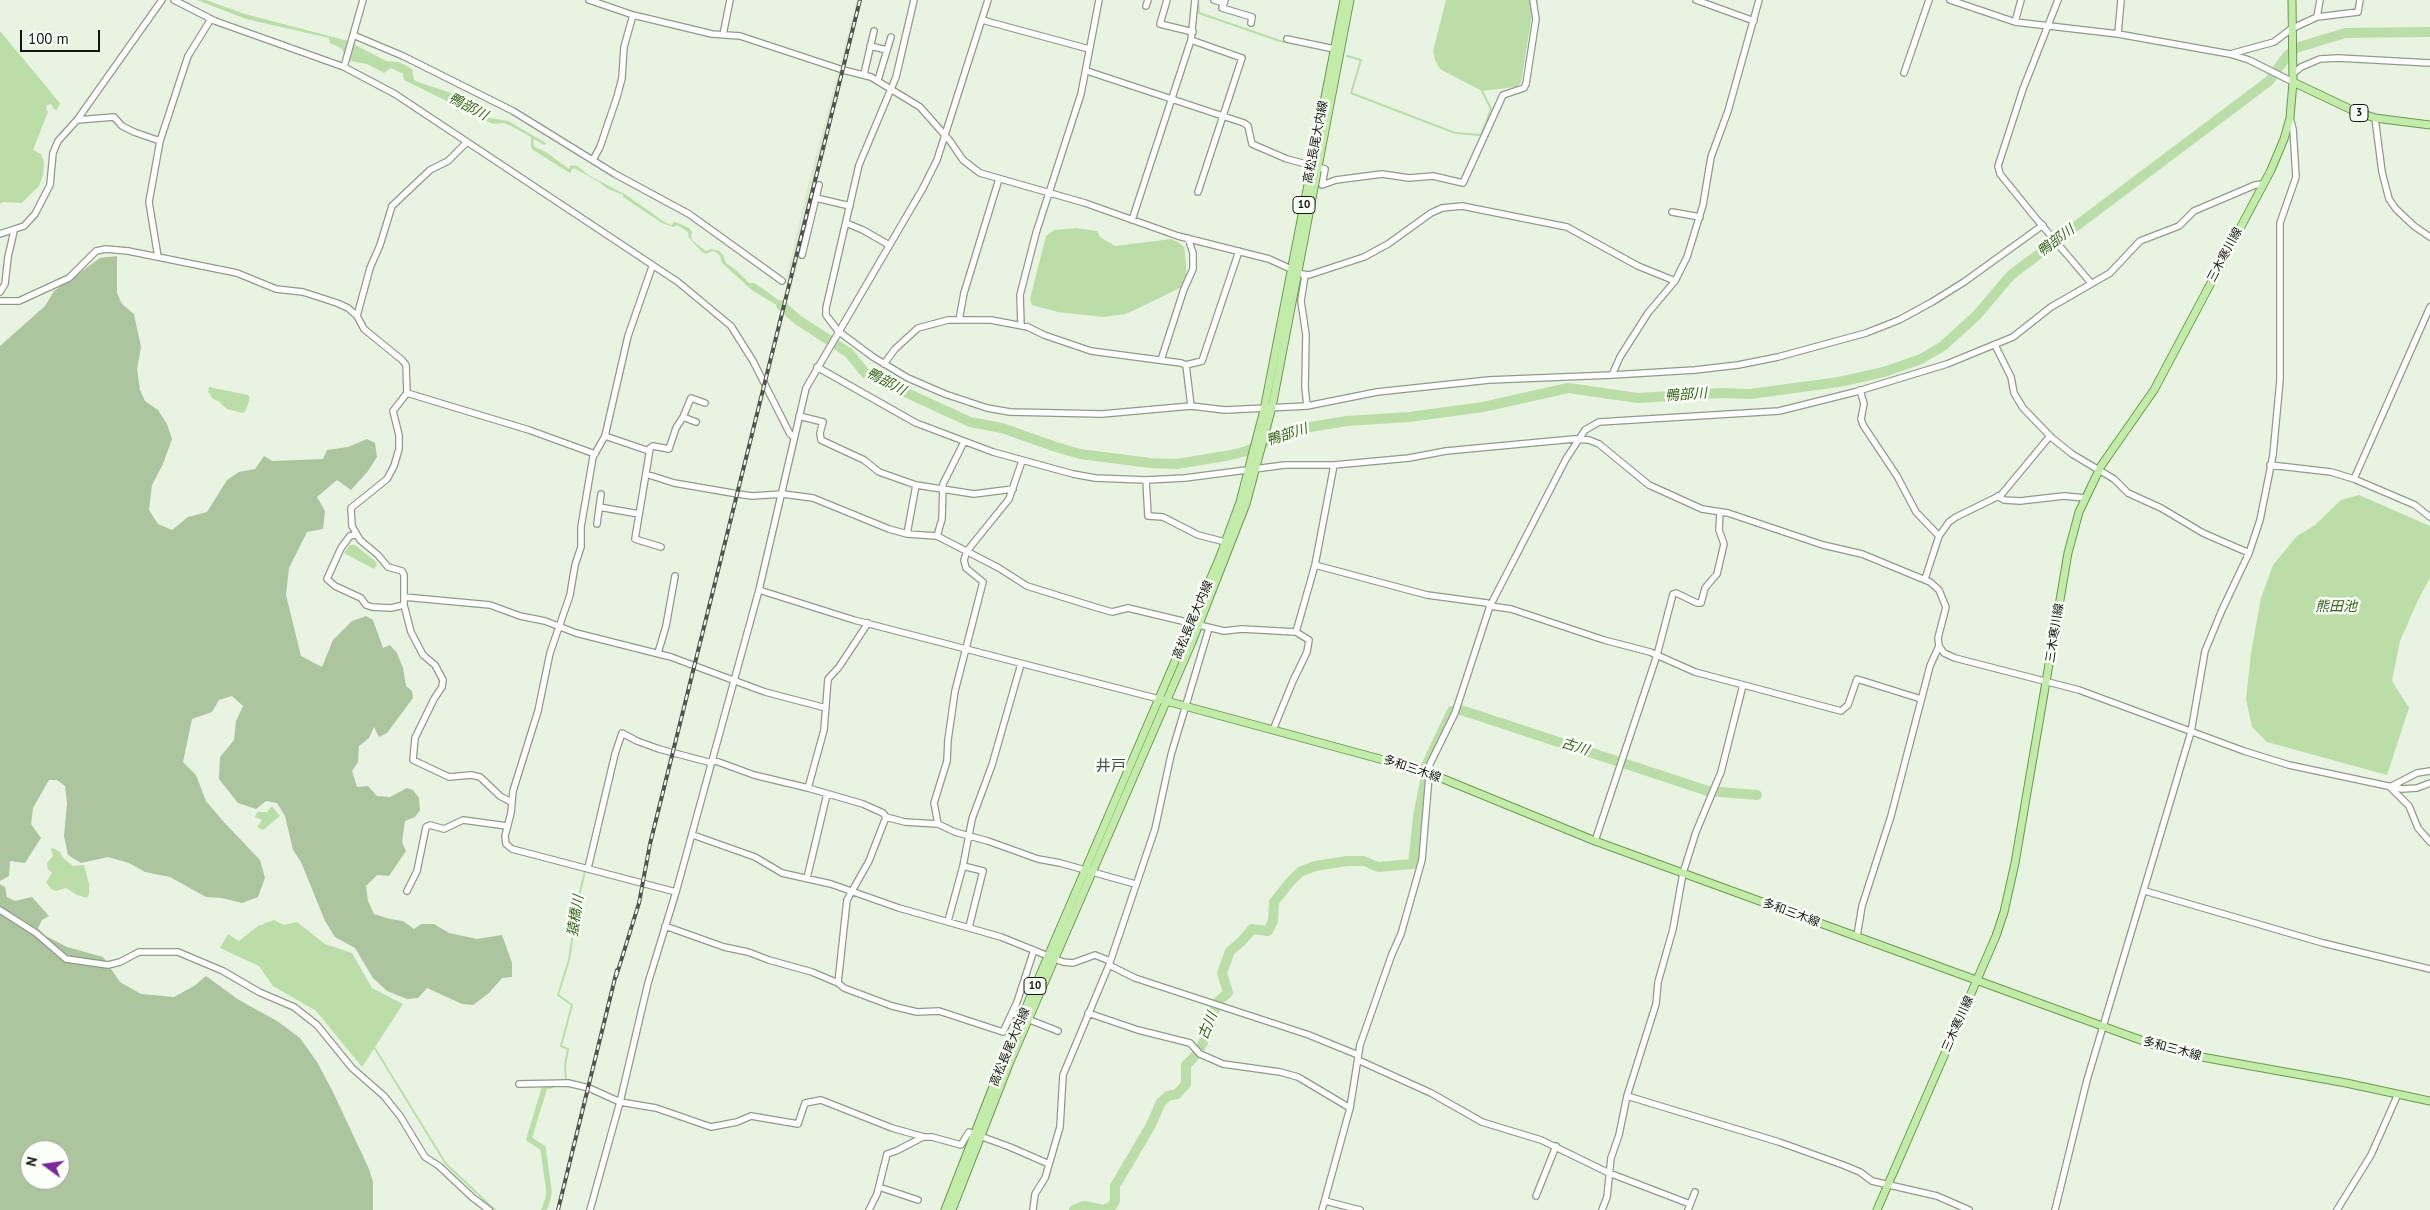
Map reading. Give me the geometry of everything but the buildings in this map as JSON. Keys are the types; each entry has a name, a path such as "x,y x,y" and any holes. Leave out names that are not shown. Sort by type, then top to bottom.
{"main road":[{"name":"高松長尾大内線","path":"1053,956 1063,939 1158,699 1213,589 1254,467 1298,272 1344,0"},
{"name":"高松長尾大内線","path":"1337,50 1350,0"},
{"name":"三木寒川線","path":"1877,1210 1996,936 2008,894 2068,553 2085,498 2098,471 2154,390 2280,151 2290,118 2294,72 2291,31 2292,0"},
{"name":"3","path":"2293,82 2352,110 2375,118 2430,125"},
{"name":"高松長尾大内線","path":"945,1210 1089,871 1156,732 1195,624"},
{"name":"多和三木線","path":"1158,699 1430,773 1595,841 2103,1028 2157,1046 2196,1056 2430,1101"},
{"name":"高松長尾大内線","path":"952,1210 977,1135"}],"street":[{"path":"0,234 14,231 24,226 35,214 50,185 54,147 77,120 162,0"},
{"path":"174,0 211,19 344,65 395,94 652,267 657,268 678,282 732,326 753,361 790,434 794,437"},
{"path":"344,65 363,0"},
{"path":"589,0 633,15 723,35 740,36 842,70 864,74 878,80 920,107 970,167 1000,179 1049,192 1188,238 1239,250 1282,264 1298,272 1370,254 1431,213 1442,208 1462,206 1567,227 1638,266 1675,281"},
{"path":"723,35 730,0"},
{"path":"914,0 892,90 859,165 825,311 837,333 884,364 908,378 945,394 987,408 1010,412 1102,414 1191,406 1224,410 1268,409 1308,406 1377,392 1489,380 1612,375 1695,370 1738,365 1778,357 1866,333 1899,320 1964,282 2044,227"},
{"path":"590,1210 620,1102 637,1020 693,835 759,590 783,494 806,388 923,188 946,138 988,0"},
{"path":"1021,325 1020,295 1049,192 1069,137 1087,71 1089,49 1099,0"},
{"path":"1167,0 1160,24 1193,32"},
{"path":"1132,220 1191,40 1195,0"},
{"path":"1214,0 1224,1 1222,8 1252,17 1251,23"},
{"path":"1087,71 1244,123 1248,126 1252,144 1287,159 1326,168 1322,185 1336,180 1382,174 1409,178 1433,176 1463,183 1503,95 1524,88 1526,84 1536,19 1533,0"},
{"path":"1696,0 1754,21"},
{"path":"1612,375 1620,357 1648,313 1675,281 1686,257 1700,217 1711,158 1728,111 1759,0"},
{"path":"1904,73 1929,0"},
{"path":"1950,0 2015,22 2048,28 2118,34 2230,54 2293,82"},
{"path":"2015,22 2021,0"},
{"path":"2058,0 2020,97 1998,166 2000,174 2091,283"},
{"path":"2118,34 2121,0"},
{"path":"2317,17 2320,0"},
{"path":"2230,54 2274,42 2317,17 2358,12 2360,0"},
{"path":"593,160 600,147 617,97 622,78 624,46 633,15"},
{"path":"158,257 149,202 160,141 188,56 211,19"},
{"path":"982,20 1089,49"},
{"path":"864,74 874,32"},
{"path":"352,37 403,56 513,112 704,223 782,281"},
{"path":"878,80 891,37"},
{"path":"1287,39 1337,50"},
{"path":"1191,40 1242,58 1198,192"},
{"path":"870,46 887,50"},
{"path":"2294,72 2320,59 2338,58 2430,63"},
{"path":"77,120 103,116 114,118 122,126 160,141"},
{"path":"2055,1210 2087,1080 2191,732 2205,652 2222,610 2249,553 2260,520 2270,465 2280,380 2279,234 2282,214 2294,186 2296,171 2293,129 2290,118"},
{"path":"2375,118 2382,172 2389,199 2396,209 2430,237"},
{"path":"356,316 370,268 380,245 392,206 430,170 448,161 466,143"},
{"path":"959,320 964,293 1000,179"},
{"path":"1322,1210 1350,1108 1358,1057 1376,996 1402,934 1422,860 1430,764 1456,710 1490,606 1558,474 1578,439 1589,426 1598,422 1760,414 1860,390 1947,364 2013,337 2051,307 2119,265 2140,240 2179,226 2194,210 2258,184 2263,184"},
{"path":"802,254 819,185"},
{"path":"816,198 850,206"},
{"path":"1672,212 1700,217"},
{"path":"846,223 863,230 889,245"},
{"path":"0,292 5,284 8,256 14,231"},
{"path":"1161,360 1184,289 1193,269 1192,253 1188,238"},
{"path":"0,301 19,301 69,278 96,251 106,248 237,273 276,289 313,294 337,303 356,316 364,329 391,350 406,365 407,393 393,411 399,435 399,449 394,466 387,479 351,508 350,514 355,535 378,555 388,567 402,570 404,575 404,605 411,632 423,655 435,665 443,680 442,687 427,711 415,738 413,760 449,777 471,775 480,777 500,796 511,802"},
{"path":"884,364 895,349 918,328 942,321 959,320 986,320 1021,325 1091,350 1186,365 1202,361 1239,250"},
{"path":"652,267 628,336 605,436 595,454 581,527 581,547 560,626 550,653 538,710 512,790 511,813 505,836 506,844 512,849 676,892"},
{"path":"1298,272 1306,335 1305,387 1308,406"},
{"path":"2354,479 2430,308"},
{"path":"1995,345 2011,377 2014,393 2023,408 2050,436 2072,454 2114,479 2128,493 2161,508 2203,534 2249,553"},
{"path":"1186,365 1191,406"},
{"path":"817,367 897,414 964,442 1022,461 1095,478 1146,480 1254,467 1334,465 1409,458 1446,451 1578,439 1599,444 1649,485 1702,508 1823,545 1862,554 1925,579 1939,590 1946,607 1938,638 1939,646 1944,653 1973,663 2047,681 2111,701 2191,732 2289,766 2402,789 2417,788 2430,783"},
{"path":"1860,390 1864,404 1863,425 1897,476 1916,512 1939,536"},
{"path":"407,393 529,430 595,454"},
{"path":"661,547 635,539 649,451 653,446 669,449 676,428 691,398 705,403"},
{"path":"799,416 823,422 820,433 821,440 864,460 879,472 916,485 974,494 1013,489"},
{"path":"683,417 696,422"},
{"path":"605,436 649,451"},
{"path":"1925,579 1939,536 1949,522 1998,496 2050,436"},
{"path":"937,536 942,519 942,489 964,442"},
{"path":"938,824 934,803 947,761 952,714 965,650 983,582 964,565 967,551 1009,498 1013,489 1013,481 1022,461"},
{"path":"1296,632 1314,564 1334,465"},
{"path":"2270,465 2331,472 2354,479 2415,506 2430,516"},
{"path":"646,474 674,483 745,495 783,494 813,498 859,519 908,534 937,536 1000,568 1026,586 1112,612 1128,608 1224,631 1242,629 1296,632 1309,640 1307,652 1292,681 1273,730"},
{"path":"1146,480 1148,516 1163,517 1198,535 1229,543"},
{"path":"908,534 916,485"},
{"path":"596,524 601,494"},
{"path":"1998,496 2004,500 2020,501 2064,496 2085,498"},
{"path":"599,508 639,514"},
{"path":"1595,841 1622,763 1673,594 1676,592 1697,603 1701,603 1705,588 1717,574 1724,544 1720,530 1720,512"},
{"path":"355,535 350,536 341,548 327,579 335,586 360,598 366,606 372,608 391,608 404,605"},
{"path":"1314,564 1427,594 1487,603 1490,606 1511,609 1656,655 1695,672 1841,711 1848,705 1856,679 1922,699"},
{"path":"658,653 666,626 675,576"},
{"path":"759,590 965,650 1158,699"},
{"path":"404,597 490,605 520,616 560,626 576,633 658,653 735,681 826,708"},
{"path":"808,788 824,730 828,679 839,667 868,623"},
{"path":"1033,1210 1035,1194 1045,1178 1060,1127 1063,1075 1109,963 1155,829 1171,755 1209,628"},
{"path":"1857,936 1862,906 1891,816 1930,666 1939,646"},
{"path":"948,921 964,866 972,819 981,800 1021,664"},
{"path":"1602,1210 1607,1196 1611,1158 1619,1135 1627,1096 1656,1004 1658,982 1673,929 1683,873 1720,772 1743,685"},
{"path":"1146,728 1156,732"},
{"path":"587,868 615,754 622,733 637,742 659,749 713,761 754,775 808,788 875,809 886,817 921,825 938,824 1038,859 1135,884"},
{"path":"2390,787 2417,773 2430,771"},
{"path":"2390,787 2409,806 2418,828 2430,842"},
{"path":"807,878 827,794"},
{"path":"838,983 843,921 851,891 869,862 886,817"},
{"path":"407,891 417,871 426,827 430,825 444,829 462,820 507,826"},
{"path":"693,835 755,857 782,873 851,891 1073,963 1095,955 1135,978 1309,1034 1431,1093 1487,1124 1556,1146 1609,1174 1689,1207 1695,1192"},
{"path":"964,866 983,871 969,928"},
{"path":"2144,891 2316,941 2430,969"},
{"path":"0,910 36,933 66,959 108,965 120,962 139,952 178,952 223,971 259,992 294,1007 317,1025 352,1068 384,1096 400,1116 425,1158 439,1166 472,1197 490,1210"},
{"path":"665,926 724,947 748,952 812,972 838,983 844,988 892,1006 917,1012 939,1011 1003,1032 1012,1013 1034,950"},
{"path":"1012,1013 1058,1031"},
{"path":"1088,1013 1138,1030 1190,1043 1198,1052 1224,1064 1280,1072 1298,1078 1350,1108"},
{"path":"518,1084 567,1083 589,1088 620,1102 656,1108 711,1127 737,1122 751,1116 798,1124 805,1103 821,1100 892,1128 923,1137 961,1145 967,1133 977,1135 1049,1164"},
{"path":"2337,1210 2371,1156 2398,1094"},
{"path":"1627,1096 1779,1142 1860,1172 1872,1181 1888,1183 1937,1196 1969,1210"},
{"path":"869,1210 879,1187 887,1154 923,1137"},
{"path":"1536,1196 1556,1146"},
{"path":"879,1187 918,1200"},
{"path":"1325,1201 1360,1210"}],"shaded area":[{"path":"857,0 862,0 792,286 785,284 808,186"},
{"path":"117,256 117,293 122,304 134,314 141,347 137,369 140,390 145,401 158,410 167,424 172,439 163,464 152,485 149,510 158,524 172,530 188,517 207,512 227,480 239,472 255,469 264,456 272,461 323,459 327,450 348,447 367,439 375,443 377,457 368,471 351,490 337,480 317,497 325,511 323,529 307,532 289,568 286,595 301,656 322,667 333,640 352,621 366,616 373,620 383,648 390,645 397,653 403,668 406,686 412,691 413,698 387,733 379,737 374,727 369,738 359,746 358,762 352,771 357,787 368,786 377,796 390,797 407,788 413,790 419,798 420,810 415,817 405,821 402,842 406,851 389,876 377,875 366,886 368,901 374,914 403,921 414,929 421,924 434,924 449,933 477,939 502,935 512,963 512,977 502,978 489,993 473,1005 462,1004 427,988 418,998 407,999 387,991 373,978 355,948 335,937 325,921 301,862 293,850 285,816 277,803 266,801 256,809 238,803 219,779 220,757 234,740 236,721 243,706 232,696 219,700 212,712 192,719 183,762 196,775 206,801 260,860 265,878 258,897 242,903 222,898 206,897 170,877 145,872 129,863 108,857 81,863 68,855 64,836 67,803 65,786 57,780 49,780 33,808 31,824 41,838 25,863 10,861 9,876 0,881 0,346 45,306 54,291 100,258"},
{"path":"0,884 5,887 7,897 15,901 32,897 49,916 42,920 38,928 44,935 67,947 103,957 120,982 141,994 174,997 194,986 206,976 239,1000 277,1021 300,1038 317,1062 333,1092 369,1169 373,1182 373,1210 0,1210"}],"water":[{"path":"197,0 206,0 245,14 348,41 386,61 405,65 412,69 414,80 454,94 473,104 477,112 484,117 508,121 546,143 544,145 534,139 533,142 535,147 546,152 569,169 571,165 577,166 590,176 626,195 666,223 672,225 674,222 689,228 692,232 691,239 706,251 711,249 719,251 726,263 749,283 754,283 765,290 791,310 790,313 753,291 722,263 720,256 716,252 712,251 706,254 702,252 689,238 688,232 677,225 674,227 662,223 623,197 623,195 608,189 576,169 573,168 570,173 533,150 531,147 531,137 511,126 504,123 493,124 404,80 403,74 391,68 384,73 367,64 350,61 341,48 330,43 329,38 246,19"},
{"path":"1446,0 1530,0 1533,8 1521,83 1516,87 1482,91 1440,69 1433,51"},
{"path":"0,31 60,103 57,110 51,104 47,105 46,109 48,112 33,150 41,154 44,162 43,175 39,186 22,203 3,202 0,204"},
{"path":"1076,228 1097,231 1100,237 1115,246 1171,239 1178,242 1184,247 1186,264 1186,276 1182,287 1126,314 1103,317 1058,312 1032,305 1030,299 1046,236 1054,230"},
{"path":"209,387 248,395 250,398 246,410 243,413 227,409 213,399 208,392"},
{"name":"熊田池","path":"2359,495 2430,526 2430,578 2400,641 2392,681 2409,708 2387,775 2267,742 2252,727 2246,699 2251,653 2261,598 2273,565 2297,536 2315,525 2341,500"},
{"path":"350,545 355,545 375,561 377,565 374,569 344,553"},
{"path":"272,806 280,816 263,830 257,827 262,820 255,817 256,814 258,812 267,812"},
{"path":"53,848 60,852 63,858 73,866 84,865 89,884 87,898 77,895 66,888 56,891 51,889 46,882 52,873 48,869 47,863 53,856 51,849"},
{"path":"274,920 284,925 297,922 325,944 352,953 372,988 403,1004 362,1067 316,1011 273,986 259,966 220,948 228,934 239,941 258,926"}],"waterway":[{"path":"1198,1 1199,13 1280,41 1297,44"},
{"name":"鴨部川","path":"781,305 798,320 849,353 866,374 970,422 1002,428 1080,454 1150,463 1177,464 1231,455 1247,451 1286,432 1304,428 1347,421 1409,417 1483,407 1568,388 1638,398 1721,393 1750,394 1839,382 1884,372 1921,359 1943,346 1977,315 2011,275 2269,81 2287,56 2296,48 2345,33 2430,32"},
{"path":"1347,56 1361,60 1351,93 1455,133 1481,135 1491,109 1482,91"},
{"name":"古川","path":"1426,766 1452,711 1461,710 1708,791 1757,795"},
{"name":"古川","path":"1074,1210 1084,1206 1104,1210 1112,1206 1115,1201 1115,1186 1151,1125 1161,1102 1168,1096 1177,1094 1186,1084 1186,1065 1197,1054 1207,1035 1217,1002 1228,993 1222,973 1230,951 1252,929 1268,931 1273,921 1274,902 1300,872 1315,866 1347,861 1364,861 1378,867 1413,864 1418,817 1425,781"},
{"name":"猿橋川","path":"566,1081 565,1065 568,1049 561,1046 572,1005 558,995 569,960 578,901 585,871"},
{"path":"374,1047 446,1164 495,1210"},
{"path":"544,1210 549,1191 543,1148 529,1139 545,1086 551,1086"}],"railway":[{"path":"616,977 639,903 650,844 860,0"},
{"path":"558,1210 617,970"}],"district":[{"name":"井戸","path":"1111,767"}]}
